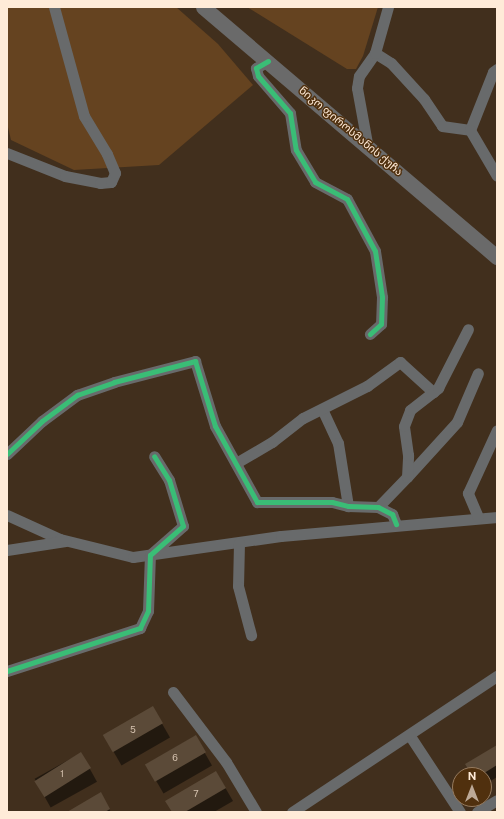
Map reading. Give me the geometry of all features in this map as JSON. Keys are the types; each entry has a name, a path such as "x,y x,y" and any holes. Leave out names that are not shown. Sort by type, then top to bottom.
{"main road":[{"name":"ნიკო ფიროსმანის ქუჩა","path":"203,7 367,143 497,257"}],"street":[{"path":"7,153 65,176 100,183 111,182 115,173 107,154 84,116 54,7"},
{"path":"367,143 357,88 359,76 375,53 388,7"},
{"path":"375,53 391,63 424,99 442,126 470,130"},
{"path":"268,61 256,68 258,76 290,114 296,150 315,182 347,199 375,251 382,297 381,324 370,334"},
{"path":"470,130 493,72 497,69"},
{"path":"470,130 497,176"},
{"path":"407,477 408,455 404,426 410,410 433,392 452,363 468,329"},
{"path":"7,454 42,421 78,395 114,382 195,360 215,426 257,502 332,502 348,506 378,507 392,514 396,524"},
{"path":"236,463 272,442 303,418 367,386 400,362 433,392"},
{"path":"378,507 457,422 478,373"},
{"path":"322,409 338,443 348,506"},
{"path":"478,517 468,493 497,430"},
{"path":"7,671 140,628 148,611 150,555 182,526 169,480 154,456"},
{"path":"7,515 68,541 133,557 396,524 478,517 497,517"},
{"path":"7,550 68,541"},
{"path":"239,543 238,586 252,636"},
{"path":"292,812 410,736 497,676"},
{"path":"173,692 226,762 256,812"},
{"path":"410,736 460,812"},
{"path":"477,812 497,800"}],"shaded area":[{"path":"7,7 176,7 218,44 253,85 159,165 74,170 11,140 7,123"},
{"path":"247,7 378,7 363,56 356,69 347,69"}],"building":[{"path":"153,706 163,723 113,752 103,735"},
{"path":"196,735 206,752 155,782 145,765"},
{"path":"497,745 497,765 492,768 467,767 465,764"},
{"path":"81,752 91,768 44,797 34,781"},
{"path":"216,771 226,788 185,812 172,812 165,801"},
{"path":"101,792 110,809 105,812 67,812"}],"cycle path":[{"path":"268,61 256,68 258,76 290,113 296,150 315,182 347,199 375,251 382,297 381,324 370,334"},
{"path":"7,454 42,421 77,395 114,382 195,361 215,426 257,502 332,502 348,506 378,507 392,514 396,524"},
{"path":"7,671 140,628 148,611 150,555 183,526 169,480 154,456"}]}
